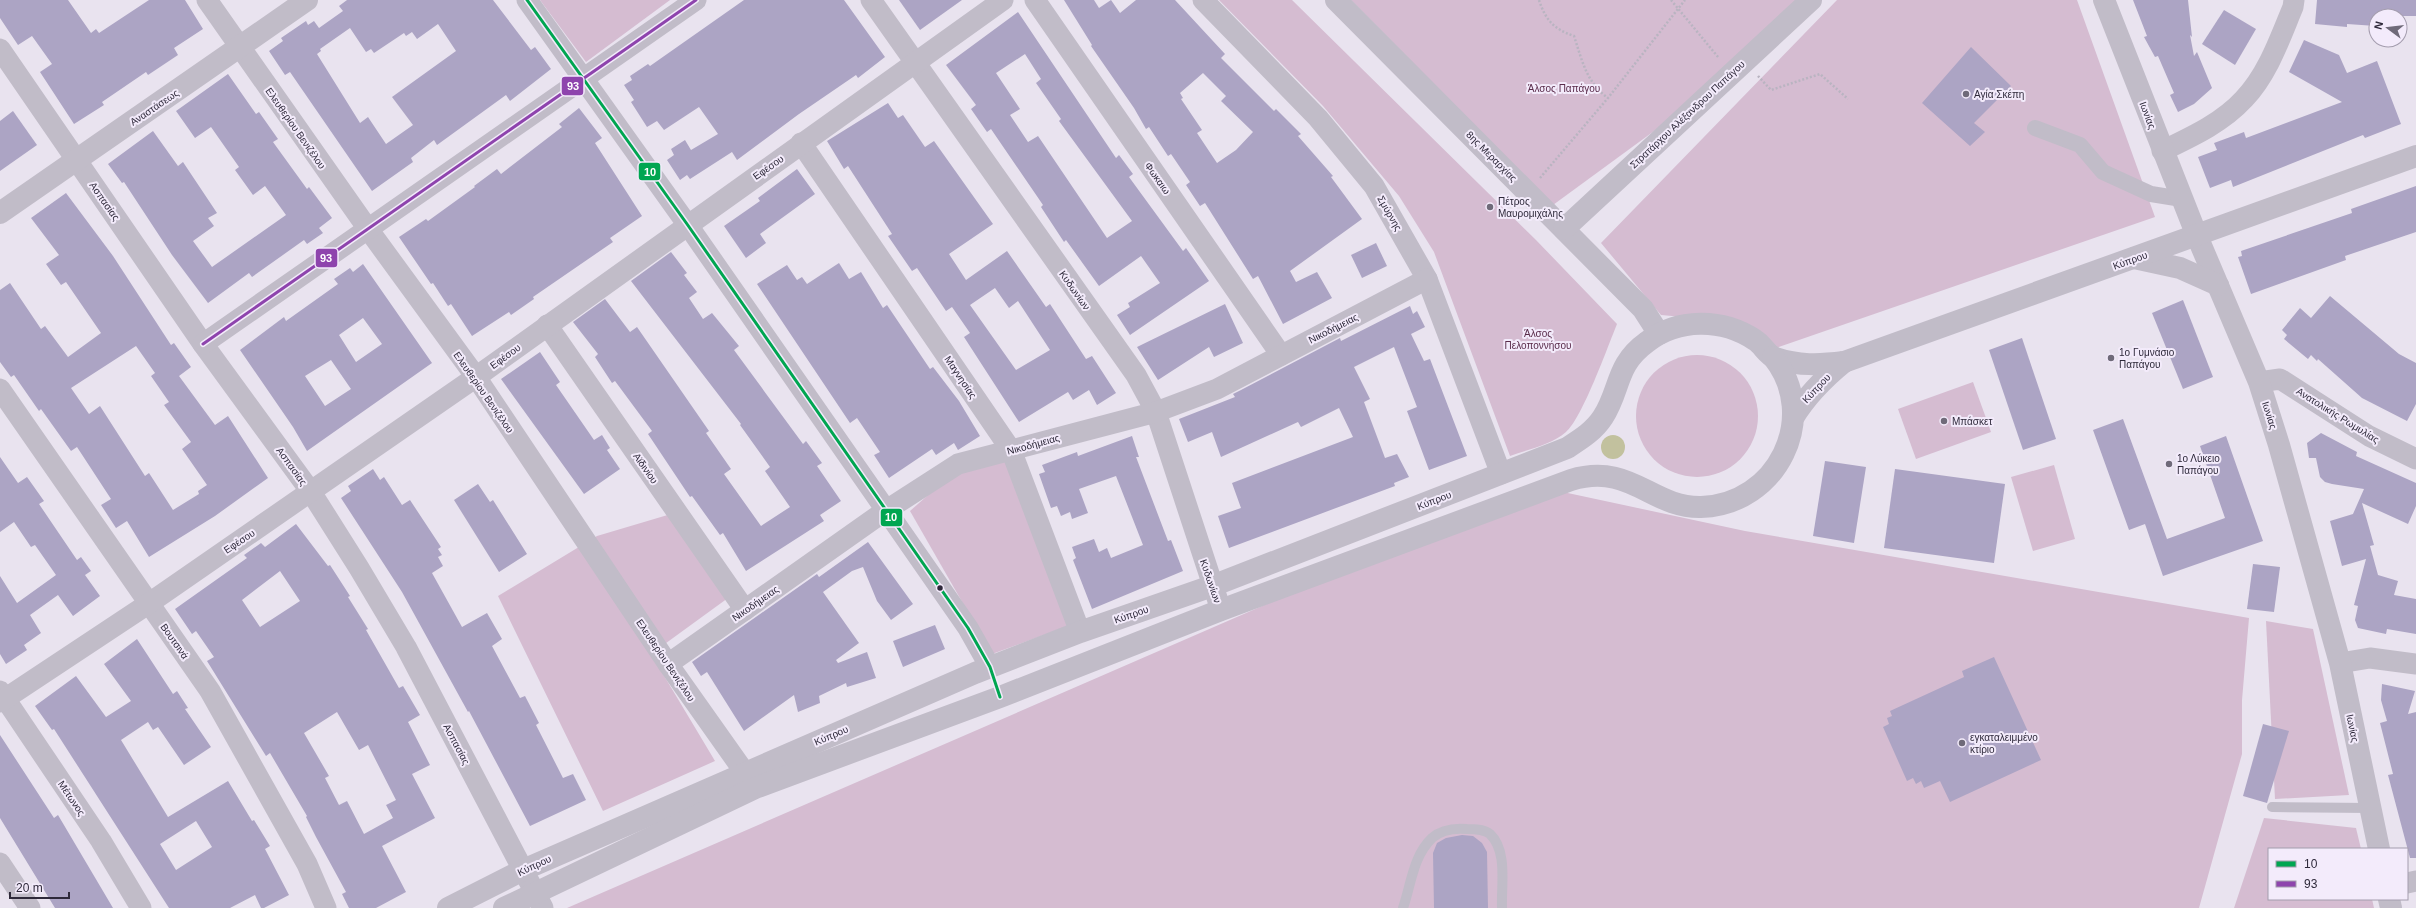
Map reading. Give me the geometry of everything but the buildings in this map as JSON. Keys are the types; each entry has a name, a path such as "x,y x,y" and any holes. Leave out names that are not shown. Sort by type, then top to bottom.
{"street":[{"name":"Ελευθερίου Βενιζέλου","path":"207,0 368,230 476,377 668,664 749,780"},
{"name":"Αναστάσεως","path":"0,213 241,48 307,0"},
{"path":"527,0 687,224 885,511 968,628 990,667 1000,696"},
{"path":"203,344 696,0"},
{"name":"Κυδωνίων","path":"871,0 913,62 1136,375 1156,412 1221,610"},
{"name":"Εφέσου","path":"2,697 148,604 311,492 548,326 913,62 1003,0"},
{"name":"Φωκαιω","path":"1035,0 1280,355"},
{"name":"Σμύρνης","path":"1203,0 1318,118 1374,186 1428,279 1501,474"},
{"name":"8ης Μεραρχίας","path":"1336,0 1643,309 1658,334"},
{"name":"Στρατάρχου Αλέξανδρου Παπάγου","path":"1564,230 1811,0"},
{"name":"Ιωνίας","path":"2104,0 2162,151 2259,382 2280,445 2340,663 2379,848"},
{"path":"2162,151 2205,130 2244,99 2268,64 2293,8 2294,0"},
{"name":"Ασπασίας","path":"0,49 203,344 311,492 359,568 406,647 538,900"},
{"path":"2035,128 2080,145 2102,172 2151,194 2182,199"},
{"name":"Μαγνησίας","path":"801,143 1011,450 1080,632"},
{"name":"Κύπρου","path":"1773,357 1796,364 1814,365 1844,362 2416,156"},
{"path":"2134,258 2180,268 2218,285"},
{"name":"Νικοδήμειας","path":"668,664 885,511 958,464 1156,412 1217,389 1428,279"},
{"name":"Κύπρου","path":"448,908 523,870 749,780 1000,696 1221,610 1585,476 1602,476 1628,480 1665,499 1682,505 1700,507 1718,505 1735,500 1751,492 1777,467 1786,451 1793,418 1792,398 1787,380 1773,357 1756,341 1726,326 1693,323 1676,327 1658,334 1634,353 1624,367 1604,416 1595,428 1567,448 1212,586 1080,632 990,667 749,780 538,900 504,908"},
{"name":"Αϊδινίου","path":"548,326 745,610"},
{"name":"Κύπρου","path":"1793,418 1805,398 1823,379 1844,362"},
{"name":"Ανατολικής Ρωμυλίας","path":"2259,382 2280,379 2370,436 2416,459"},
{"name":"Βουτσινά","path":"0,389 148,604 210,691 307,864 326,908"},
{"path":"2340,663 2370,658 2416,664"},
{"name":"Μέτωνος","path":"2,697 101,841 141,908"},
{"path":"0,863 30,908"}],"lane":[{"path":"2272,807 2370,808"},
{"path":"1403,908 1416,863 1432,838 1442,831 1462,828 1479,829 1490,834 1497,844 1501,853 1502,908"}],"path":[{"path":"1539,0 1543,12 1557,30 1574,36 1587,77 1599,91 1608,98"},
{"path":"1671,0 1737,68 1771,90 1820,74 1848,99"},
{"path":"1528,192 1608,98 1685,0"}],"green space":[{"path":"540,0 670,0 586,62"},
{"name":"Άλσος Πελοποννήσου","path":"1219,0 1292,0 1536,240 1617,324 1587,398 1572,425 1566,432 1554,440 1540,446 1510,456 1434,252 1399,196 1323,106"},
{"name":"Άλσος Παπάγου","path":"1351,0 1797,0 1691,104 1553,205"},
{"path":"1837,0 2077,0 2155,217 1773,349 1727,321 1661,315 1601,243"},
{"path":"1697,355 1721,359 1740,373 1754,392 1758,416 1754,440 1740,459 1721,473 1697,477 1673,473 1654,459 1640,440 1636,416 1640,392 1654,373 1673,359"},
{"name":"Μπάσκετ","path":"1973,382 1991,432 1916,459 1898,409"},
{"path":"1005,455 1068,626 992,654 910,511 953,473"},
{"path":"2054,465 2075,539 2033,551 2011,477"},
{"path":"1563,492 1745,531 2249,618 2242,700 2242,754 2199,908 567,908 1274,601"},
{"path":"671,514 728,598 651,654 715,761 603,811 498,596 597,536"},
{"path":"2266,621 2313,629 2349,795 2275,799"},
{"path":"2264,818 2356,828 2361,848 2268,848 2268,900 2372,900 2374,908 2234,908"}],"shaded area":[{"path":"1613,435 1622,438 1625,447 1622,456 1613,459 1604,456 1601,447 1604,438"}],"transit line":[{"name":"10","path":"527,0 687,224 968,628 990,667 1000,697"},
{"name":"93","path":"203,344 696,0"}],"place":[{"name":"Αγία Σκέπη","path":"1966,94"},
{"name":"Πέτρος Μαυρομιχάλης","path":"1490,207"},
{"name":"1ο Γυμνάσιο Παπάγου","path":"2111,358"},
{"name":"Μπάσκετ","path":"1944,421"},
{"name":"1ο Λύκειο Παπάγου","path":"2169,464"},
{"name":"εγκαταλειμμένο κτίριο","path":"1962,743"}]}
